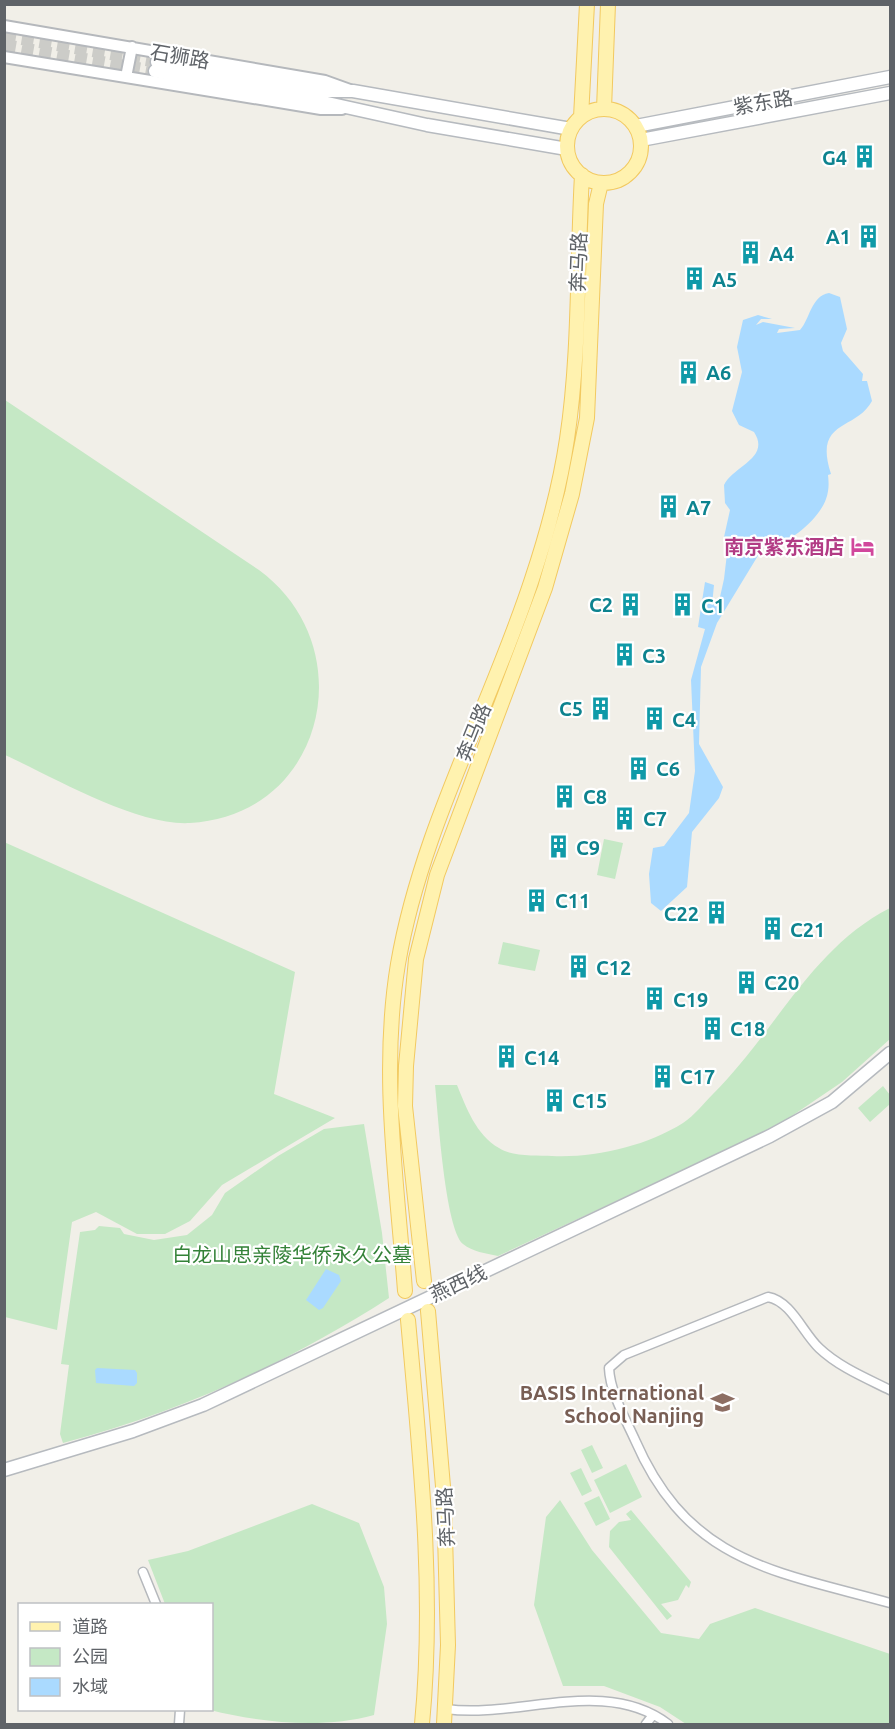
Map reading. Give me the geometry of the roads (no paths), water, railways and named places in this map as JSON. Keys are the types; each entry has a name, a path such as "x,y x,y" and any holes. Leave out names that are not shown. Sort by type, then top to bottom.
{"main road":[{"path":"581,117 587,4"},
{"path":"603,109 608,4"},
{"name":"石狮路","path":"567,149 345,109 323,102 156,66 325,91 353,91 571,129"},
{"name":"紫东路","path":"636,126 891,77"},
{"name":"紫东路","path":"641,140 891,93"},
{"path":"603,109 617,111 636,126 641,140 638,159 627,175 616,181 601,183 582,175 570,159 567,149 571,129 581,117 594,110 603,109"},
{"name":"奔马路","path":"405,1291 388,1062 398,964 420,874 455,775 531,580 558,484 570,416 582,175"},
{"name":"奔马路","path":"424,1281 405,1106 409,1013 416,959 437,874 545,588 572,494 587,418 596,204 601,183"},
{"name":"燕西线","path":"4,1470 141,1428 235,1390 770,1136 832,1102 891,1053"},
{"name":"奔马路","path":"428,1311 444,1498 447,1583 444,1725"},
{"name":"奔马路","path":"408,1320 425,1514 427,1677 422,1725"}],"street":[{"name":"石狮路","path":"4,26 325,81 353,91"},
{"path":"126,77 132,47"},
{"name":"石狮路","path":"4,57 321,110 345,109"},
{"path":"891,1390 837,1363 804,1333 785,1304 777,1298 768,1297 760,1298 624,1355 609,1368 610,1378 627,1423 650,1471 678,1511 696,1530 720,1548 775,1572 891,1603"},
{"path":"143,1572 155,1603"},
{"path":"446,1709 469,1712 590,1702 620,1703 653,1715 668,1725"},
{"path":"646,1725 653,1715"}],"water":[{"path":"829,293 840,297 847,329 841,343 843,351 863,374 862,381 867,381 872,401 865,410 832,435 828,444 827,456 831,474 828,475 828,493 817,515 792,537 774,544 765,544 717,623 701,667 699,744 723,787 719,798 692,832 687,887 661,911 651,903 649,874 653,848 664,846 689,813 695,771 691,680 705,629 698,627 705,582 714,585 712,605 720,597 724,579 728,545 724,537 730,510 725,503 724,485 758,449 758,441 754,432 739,425 732,411 742,372 737,347 743,320 758,315 772,319 761,319 756,325 763,322 795,328 779,329 777,333 800,330 818,298"},
{"path":"326,1269 339,1275 341,1281 323,1308 319,1310 306,1300"},
{"path":"97,1368 135,1370 137,1383 134,1386 96,1383 95,1370"}],"tunnel":[{"path":"4,36 157,62"},
{"path":"4,45 155,71"}],"place":[{"name":"G4","path":"865,157"},
{"name":"A1","path":"869,236"},
{"name":"A4","path":"751,253"},
{"name":"A5","path":"694,279"},
{"name":"A6","path":"688,372"},
{"name":"A7","path":"668,507"},
{"name":"南京紫东酒店","path":"862,546"},
{"name":"C2","path":"631,604"},
{"name":"C1","path":"683,605"},
{"name":"C3","path":"624,655"},
{"name":"C5","path":"601,708"},
{"name":"C4","path":"654,719"},
{"name":"C6","path":"638,768"},
{"name":"C8","path":"565,796"},
{"name":"C7","path":"625,818"},
{"name":"C9","path":"558,847"},
{"name":"C11","path":"537,900"},
{"name":"C22","path":"717,913"},
{"name":"C21","path":"772,929"},
{"name":"C12","path":"578,967"},
{"name":"C20","path":"746,982"},
{"name":"C19","path":"655,999"},
{"name":"C18","path":"712,1028"},
{"name":"C14","path":"506,1057"},
{"name":"C17","path":"662,1076"},
{"name":"C15","path":"554,1100"},
{"name":"BASIS International School Nanjing","path":"722,1403"}],"park label":[{"name":"白龙山思亲陵华侨永久公墓","path":"292,1254"}]}
